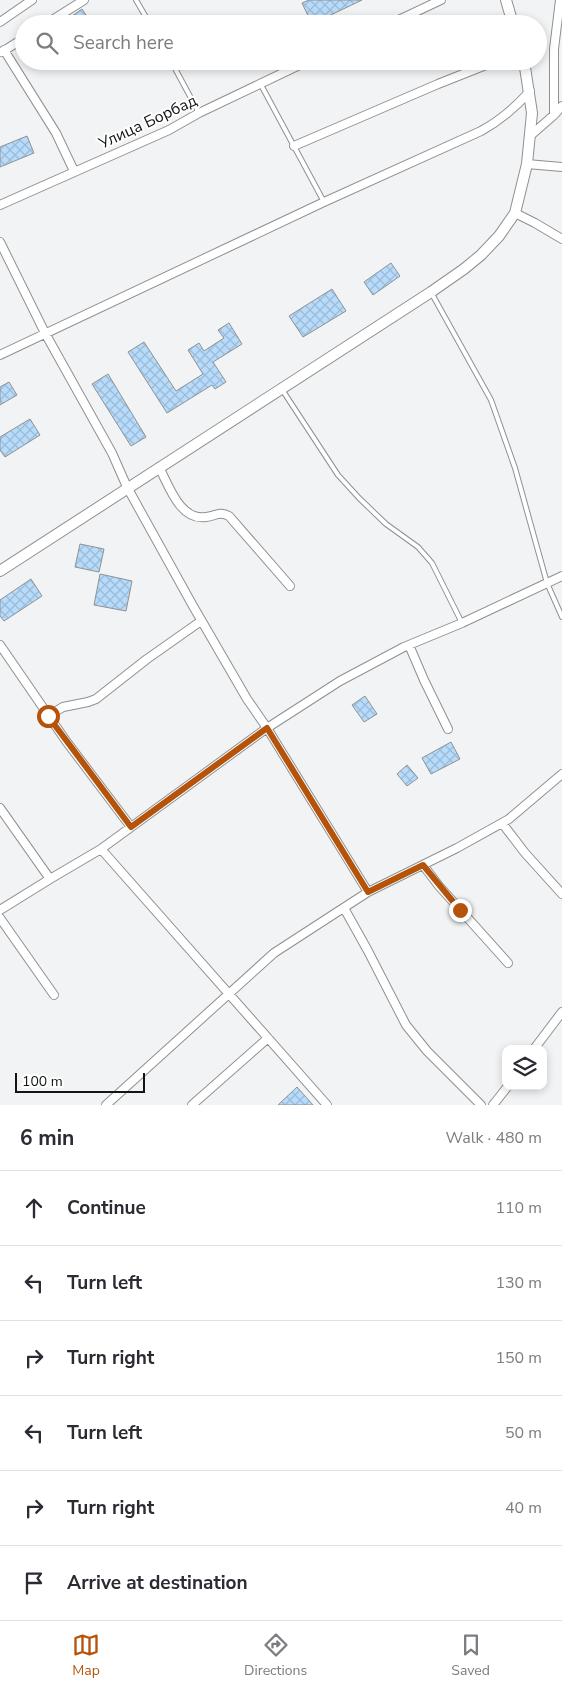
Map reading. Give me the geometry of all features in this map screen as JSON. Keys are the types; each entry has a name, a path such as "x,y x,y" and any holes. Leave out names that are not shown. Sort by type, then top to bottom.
{"street":[{"path":"0,22 32,0"},
{"path":"60,15 84,0"},
{"path":"409,15 441,0"},
{"path":"506,0 510,15"},
{"path":"554,115 554,49 560,0"},
{"path":"15,44 2,52 56,133 74,171"},
{"name":"Улица Борбад","path":"0,205 169,130 288,70"},
{"path":"294,146 474,70"},
{"path":"0,571 430,292 482,255 499,236 515,213 527,164 532,113 526,70"},
{"path":"0,355 324,202 481,131 501,120 530,92"},
{"path":"530,136 562,106"},
{"path":"527,164 562,167"},
{"path":"515,213 562,239"},
{"path":"0,242 45,333 112,453 127,487 201,621 368,892"},
{"path":"159,467 185,511 197,518 218,514 229,516 290,586"},
{"path":"0,910 101,849 267,728 340,681 408,645 462,623 562,576"},
{"path":"48,716 63,707 96,699 147,659 201,621"},
{"path":"0,645 48,716 131,827"},
{"path":"408,645 448,729"},
{"path":"106,1105 274,953 368,892 502,823 562,774"},
{"path":"0,808 50,879"},
{"path":"502,823 562,894"},
{"path":"101,849 327,1105"},
{"path":"423,865 508,963"},
{"path":"344,908 406,1025 427,1051 481,1105"},
{"path":"0,918 54,995"},
{"path":"537,1045 562,1012"},
{"path":"192,1105 268,1038"},
{"path":"493,1105 505,1090"}],"lane":[{"path":"136,0 145,15"},
{"path":"176,70 200,113"},
{"path":"260,83 324,202"},
{"path":"430,292 491,400 514,468 547,583 562,617"},
{"path":"281,389 338,475 386,524 418,547 432,563 462,623"}],"building":[{"path":"309,0 362,0 331,15 308,15 302,3"},
{"path":"82,9 86,15 74,15"},
{"path":"27,136 34,153 0,167 0,147"},
{"path":"391,263 400,276 373,295 364,282"},
{"path":"332,289 346,311 303,337 289,316"},
{"path":"229,323 242,344 213,362 226,382 215,389 212,385 167,413 128,352 144,342 176,391 203,374 188,350 199,343 204,351 224,338 218,330"},
{"path":"108,374 146,437 131,446 92,384"},
{"path":"9,382 17,395 0,405 0,387"},
{"path":"30,419 40,435 5,457 0,450 0,437"},
{"path":"80,544 104,549 99,572 75,567"},
{"path":"100,574 132,581 126,611 94,605"},
{"path":"31,579 42,596 4,621 0,616 0,600"},
{"path":"365,696 377,714 364,722 352,705"},
{"path":"451,742 460,759 431,774 422,758"},
{"path":"407,765 418,778 407,786 397,774"},
{"path":"297,1087 313,1105 278,1105"}],"route":[{"path":"48,716 131,827 267,728 368,892 423,865 460,910"}]}
